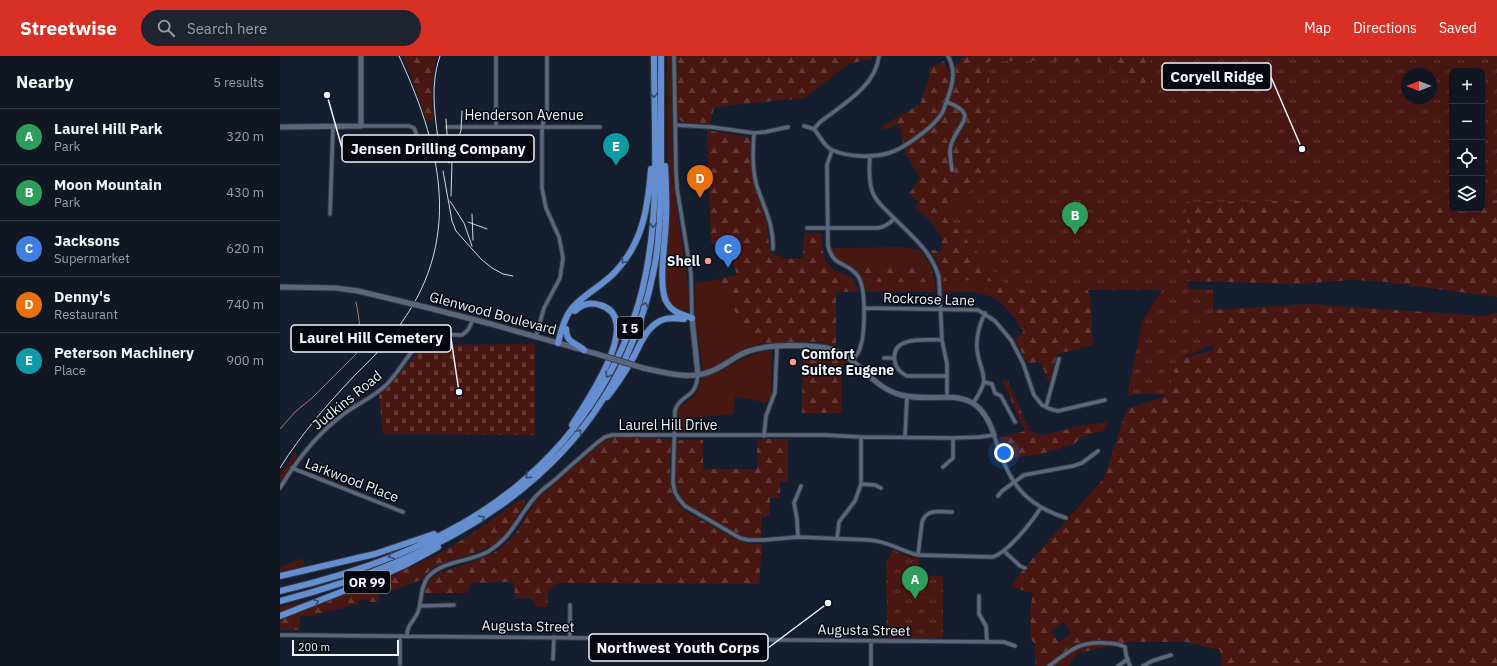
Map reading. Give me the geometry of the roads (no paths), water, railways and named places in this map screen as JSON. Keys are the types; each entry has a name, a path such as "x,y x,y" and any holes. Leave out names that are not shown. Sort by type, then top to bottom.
{"highway":[{"name":"I 5","path":"280,591 304,586 365,567 427,542 482,511 518,486 562,442 589,408 605,382 624,344 640,300 646,274 653,229 654,56"},
{"name":"I 5","path":"280,601 332,587 403,560 448,538 501,506 541,473 573,440 600,403 625,357 644,309 651,283 658,237 660,210 661,56"},
{"path":"661,127 666,198 666,237 662,280 664,296 666,303 674,312 692,318"},
{"path":"560,343 563,325 570,310 615,272 630,254 636,243 641,231 647,205 654,130"},
{"path":"560,343 570,317 579,307 592,303 602,305 611,312 615,318 617,332 613,350 600,379 562,442"},
{"path":"600,403 607,397 617,384 645,336 654,325 664,319 692,318"},
{"path":"566,328 568,339 584,350"},
{"name":"OR 99","path":"280,576 375,554 452,528"},
{"name":"OR 99","path":"280,616 369,581 405,565 437,548 448,538"}],"street":[{"path":"361,56 361,126"},
{"path":"496,56 496,127"},
{"path":"536,336 544,308 560,278 563,258 559,237 549,217 543,198 541,177 542,127 547,111 547,56"},
{"path":"674,56 677,188 691,274 692,318 698,375 695,389 691,394 680,401 675,410 673,483 675,492 679,499 685,506 740,538 748,540 764,540 785,537 880,540 918,555 989,557 998,555 1004,551 1029,525 1041,508"},
{"path":"814,129 820,122 867,84 875,71 879,56"},
{"path":"804,126 814,129 823,142 832,150 870,157 894,151 908,144 940,117 953,83 952,66 948,56"},
{"path":"947,102 961,108 965,118 950,147 952,170"},
{"path":"675,125 711,126 754,133 788,127"},
{"path":"330,214 333,126"},
{"path":"280,127 409,126 414,128 416,133"},
{"name":"Henderson Avenue","path":"447,127 600,127"},
{"path":"754,133 754,172 756,183 772,225 773,249"},
{"path":"832,150 827,165 828,246 830,253 835,260 859,276 864,292 862,340 860,348 852,361"},
{"path":"870,157 869,176 872,191 879,203 925,250 934,262 939,278 942,340 947,376 947,396"},
{"path":"807,228 883,228 894,219"},
{"name":"Glenwood Boulevard","path":"280,287 336,288 358,291 536,336 643,368 669,374 698,375"},
{"name":"Rockrose Lane","path":"864,308 973,309 985,313 1011,340 1023,363 1036,399 1046,407"},
{"path":"973,403 981,392 984,382 977,340 978,332 985,313"},
{"name":"Judkins Road","path":"280,488 292,468 308,448 330,426 387,385 422,341 432,336 462,335 466,333 472,319"},
{"path":"942,340 910,340 904,342 899,347 894,358 897,368 902,374 907,376 947,376"},
{"path":"764,436 766,416 776,392 776,346"},
{"path":"698,375 714,370 748,351 764,347 823,347 838,352 852,361 888,390 907,396 956,397 973,403 986,417 1004,464 1014,482 1022,492 1041,508 1066,518"},
{"path":"884,358 894,358"},
{"path":"1059,359 1046,407 1054,410 1063,410 1105,400"},
{"path":"984,382 992,384 995,393 1001,396 1015,422"},
{"path":"905,437 907,396"},
{"name":"Laurel Hill Drive","path":"407,636 407,628 415,617 420,606 423,586 432,573 443,567 484,554 497,546 514,528 537,495 605,437 612,435 674,435 954,438 994,435"},
{"path":"837,539 839,522 855,501 861,484 861,437"},
{"path":"943,467 953,458 954,438"},
{"path":"998,496 1002,491 1024,475 1073,466 1082,463 1098,451"},
{"name":"Larkwood Place","path":"292,468 403,512"},
{"path":"861,484 874,484 881,488"},
{"path":"798,537 794,503 801,486"},
{"path":"918,555 924,516 932,511 952,512"},
{"path":"1004,551 1020,566 1025,568"},
{"path":"979,596 979,614 986,626 987,642"},
{"path":"420,606 454,605"},
{"path":"570,605 570,638"},
{"name":"Augusta Street","path":"280,635 1004,642 1015,646"},
{"path":"400,636 400,664"},
{"path":"553,659 554,637"},
{"path":"871,641 871,666"},
{"path":"1049,666 1085,643 1111,643 1125,646 1130,666"},
{"path":"1143,666 1152,661 1171,655"},
{"path":"1118,666 1128,660"}],"waterway":[{"path":"280,429 296,411 312,398 356,354 360,336 356,302"}],"railway":[{"path":"280,468 315,420 387,341 412,307 428,272 437,237 440,202 436,166 428,130 415,93 399,56"},
{"path":"440,56 436,69 434,108 441,161"},
{"path":"451,196 452,161 461,130 462,111"},
{"path":"446,119 449,163"},
{"path":"443,171 452,221 456,231 481,259 492,268 503,274 513,276"},
{"path":"450,201 464,223 472,246"},
{"path":"472,214 473,240"},
{"path":"468,222 487,229"}],"place":[{"name":"Jensen Drilling Company","path":"327,95"},
{"name":"Coryell Ridge","path":"1302,149"},
{"name":"Peterson Machinery","path":"616,166"},
{"name":"Denny's","path":"700,198"},
{"name":"Moon Mountain","path":"1075,235"},
{"name":"Shell","path":"708,261"},
{"name":"Jacksons","path":"728,268"},
{"name":"Comfort Suites Eugene","path":"793,362"},
{"name":"Laurel Hill Cemetery","path":"459,392"},
{"name":"Laurel Hill Park","path":"915,599"},
{"name":"Northwest Youth Corps","path":"828,603"}]}
